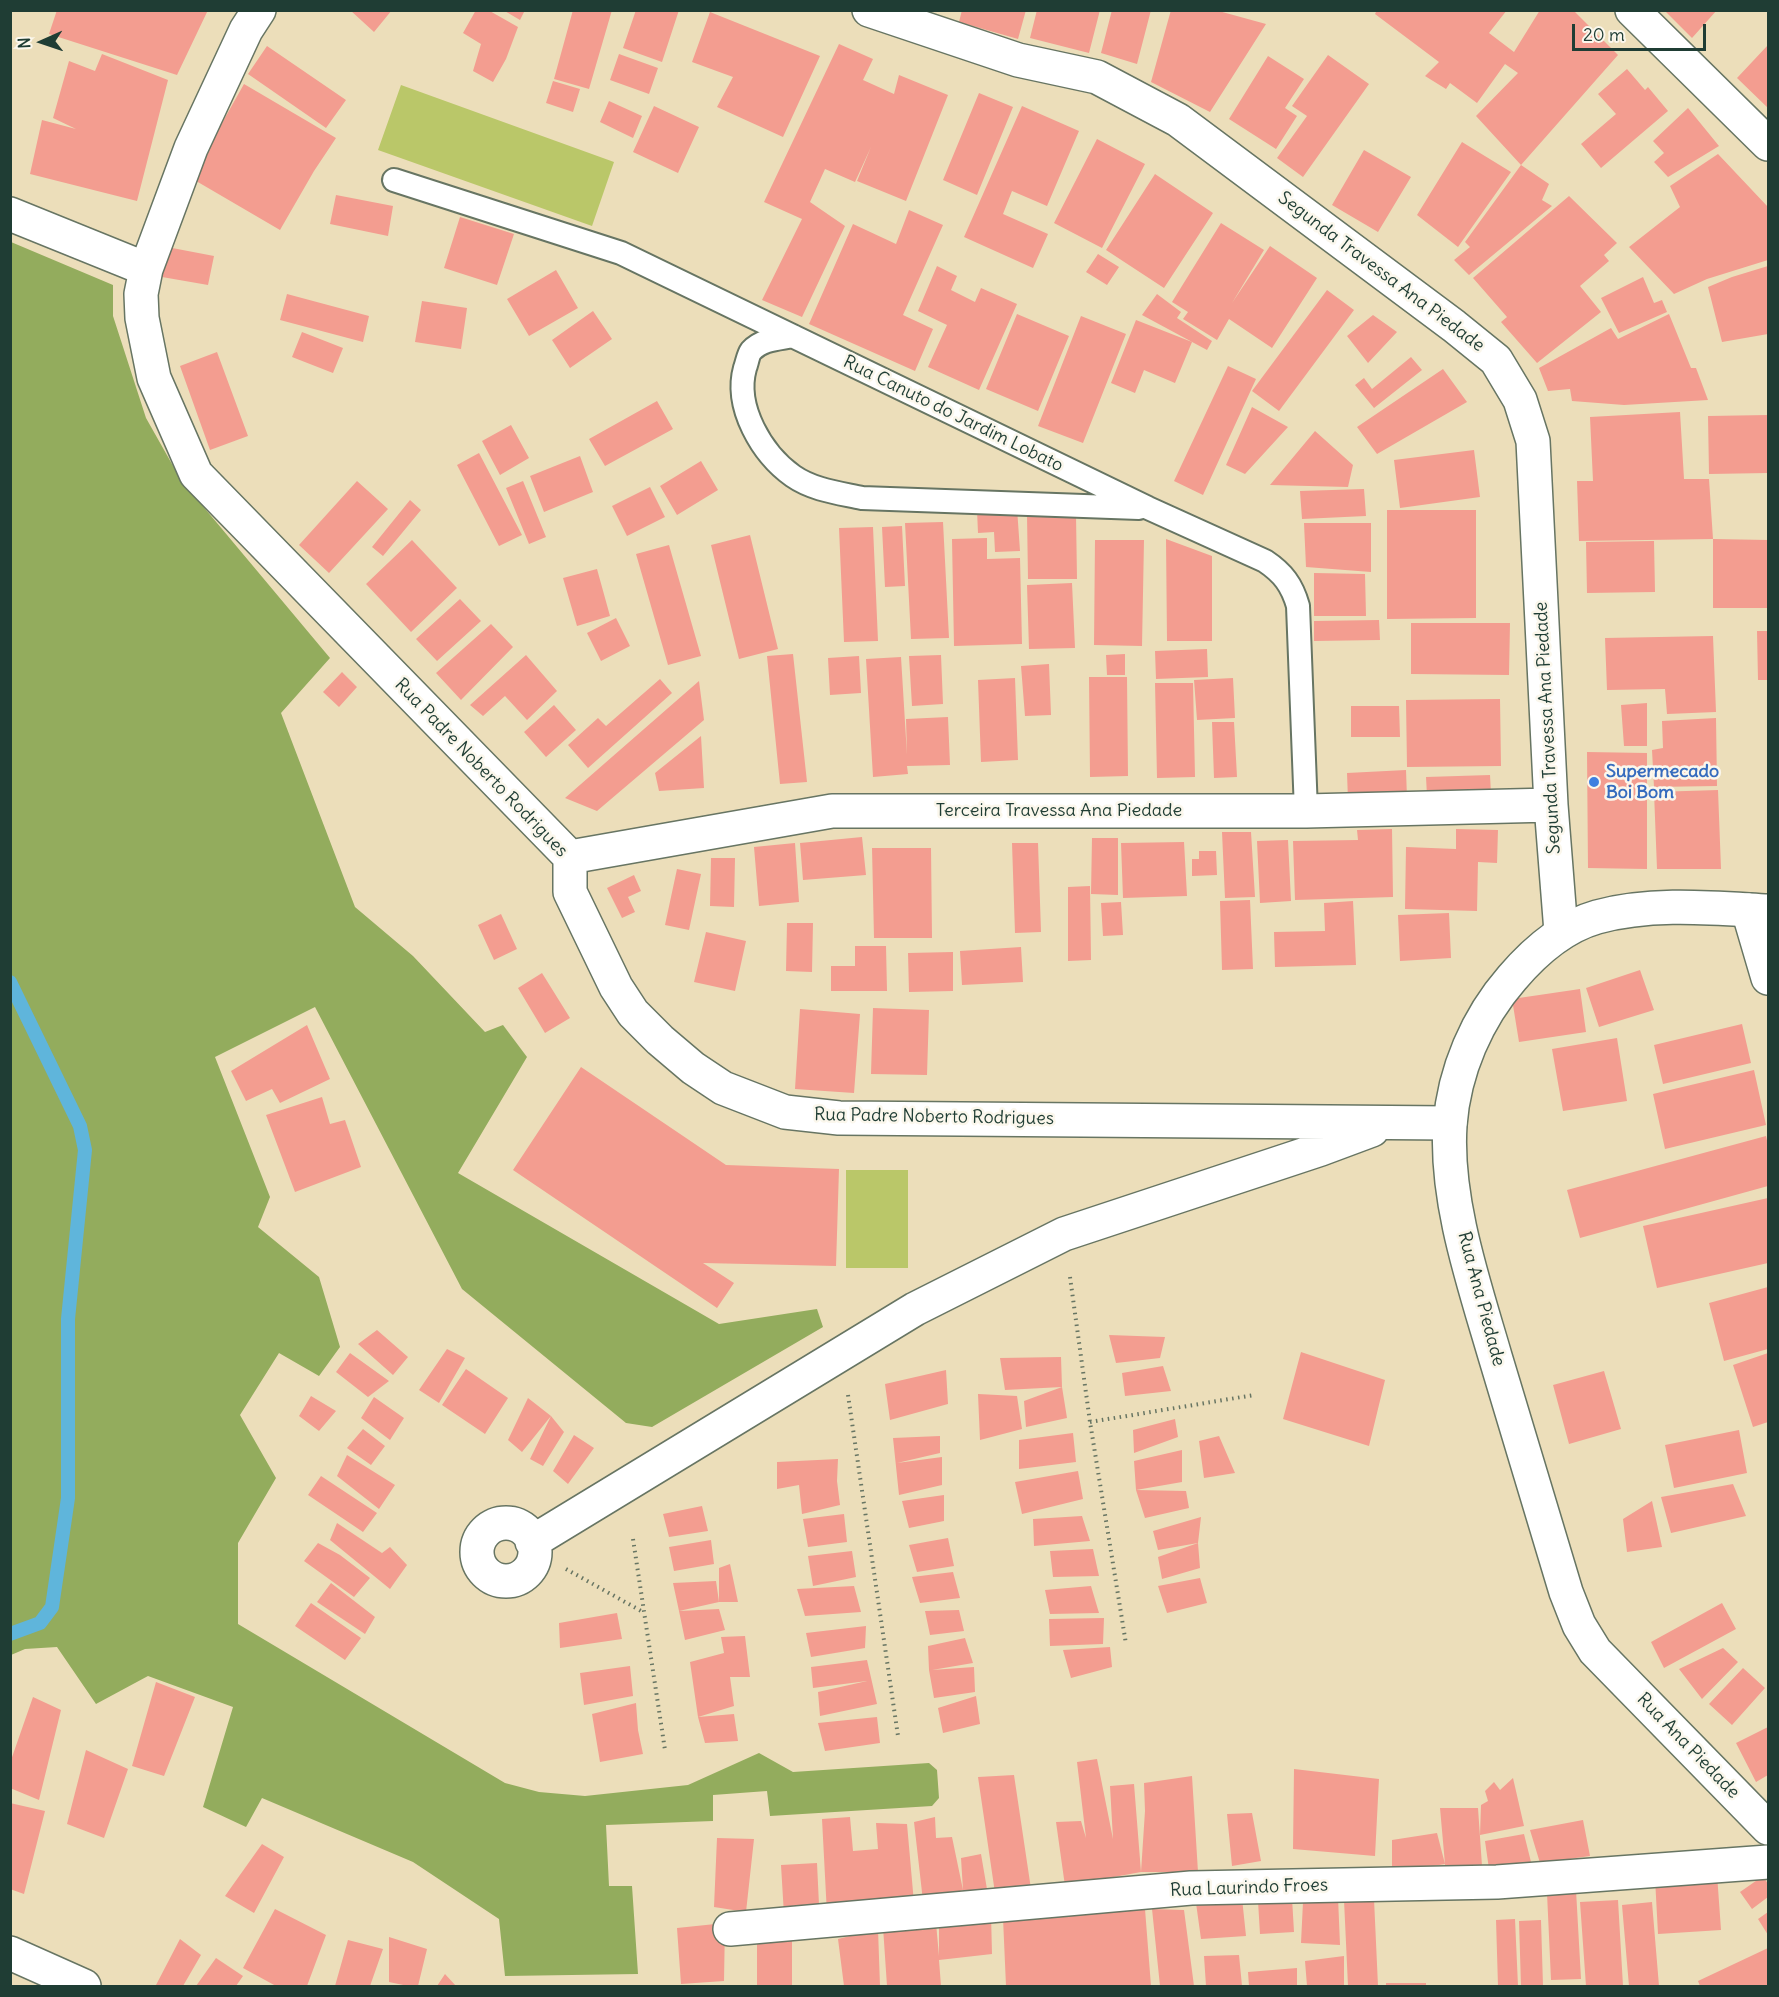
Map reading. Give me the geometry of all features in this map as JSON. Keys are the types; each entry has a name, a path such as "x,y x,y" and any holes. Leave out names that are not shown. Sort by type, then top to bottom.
{"street":[{"name":"Rua Padre Noberto Rodrigues","path":"259,10 246,30 191,148 146,269 141,294 142,318 154,378 196,474 570,857 570,892 616,987 633,1013 660,1040 693,1068 723,1088 785,1112 839,1118 1450,1123"},
{"name":"Segunda Travessa Ana Piedade","path":"869,10 1018,60 1097,77 1178,120 1454,326 1496,360 1520,400 1533,441 1551,805 1561,932"},
{"path":"1632,10 1768,144"},
{"path":"20,218 146,269"},
{"name":"Terceira Travessa Ana Piedade","path":"570,857 832,811 1306,811 1551,805"},
{"name":"Rua Ana Piedade","path":"1758,910 1674,908 1636,910 1597,917 1561,932 1526,961 1492,1000 1470,1044 1456,1086 1450,1123 1449,1162 1455,1202 1475,1287 1566,1592 1579,1625 1596,1651 1768,1828"},
{"path":"1758,910 1768,978"},
{"name":"Rua Padre Noberto Rodrigues","path":"533,1547 915,1309 1064,1234 1310,1153 1392,1123"},
{"name":"Rua Laurindo Froes","path":"730,1929 1191,1888 1497,1882 1768,1862"},
{"path":"10,1953 84,1986"}],"lane":[{"name":"Rua Canuto do Jardim Lobato","path":"394,180 621,252 1149,508 1264,561 1278,570 1291,586 1298,606 1306,811"},
{"path":"793,336 765,341 750,352 743,375 745,404 754,431 770,454 793,476 823,490 862,498 1149,508"}],"path":[{"path":"1064,1234 1090,1422 1126,1644"},
{"path":"842,1353 898,1736"},
{"path":"1090,1422 1254,1395"},
{"path":"633,1539 665,1750"},
{"path":"533,1547 644,1613"}],"green space":[{"path":"401,85 614,162 592,226 378,150"},
{"path":"11,242 113,285 113,316 146,418 181,480 330,658 281,713 355,907 413,956 485,1032 503,1025 527,1057 458,1173 719,1324 817,1309 823,1327 652,1427 626,1423 462,1289 315,1007 215,1057 270,1197 258,1227 319,1277 340,1347 319,1376 279,1353 240,1415 276,1478 238,1543 238,1624 505,1783 539,1792 585,1796 688,1785 759,1753 793,1772 929,1763 937,1770 939,1798 932,1806 770,1816 767,1791 713,1795 713,1821 606,1825 609,1886 632,1886 638,1974 505,1976 499,1919 413,1862 262,1798 246,1827 203,1807 233,1707 148,1676 96,1704 57,1647 25,1649 11,1655"},
{"path":"846,1170 908,1170 908,1268 846,1268"}],"building":[{"path":"57,10 208,10 177,75 49,34"},
{"path":"350,10 392,10 374,32"},
{"path":"476,10 488,10 518,27 506,59 493,82 473,71 481,44 463,33"},
{"path":"503,10 525,10 520,20"},
{"path":"573,10 612,10 589,89 554,79"},
{"path":"636,10 679,10 662,62 623,48"},
{"path":"962,10 1026,10 1018,39 959,22"},
{"path":"1037,10 1100,10 1089,53 1030,38"},
{"path":"1112,10 1151,10 1137,64 1101,53"},
{"path":"1171,10 1215,10 1266,24 1210,112 1151,82"},
{"path":"1377,10 1507,10 1489,33 1514,52 1540,10 1573,10 1618,55 1521,165 1476,116 1518,73 1505,64 1477,103 1450,83 1446,89 1425,76 1439,62 1375,14"},
{"path":"1664,10 1717,10 1692,38"},
{"path":"710,12 820,56 783,137 717,107 733,77 692,62"},
{"path":"839,44 873,59 863,80 894,94 899,75 948,95 906,201 857,181 871,147 855,182 825,169 810,202 845,226 802,317 762,300 802,219 764,202"},
{"path":"1768,45 1768,108 1737,78"},
{"path":"267,46 346,100 326,128 248,74"},
{"path":"102,54 168,80 137,201 30,174 42,120 76,129 53,118 69,61 95,71"},
{"path":"619,54 658,68 649,94 610,80"},
{"path":"1328,55 1369,84 1303,177 1277,158 1307,116 1292,106"},
{"path":"1268,56 1304,79 1285,108 1297,116 1276,149 1229,119"},
{"path":"1627,69 1645,90 1648,87 1668,111 1601,168 1581,144 1616,114 1598,94"},
{"path":"553,81 580,89 573,112 546,103"},
{"path":"244,84 336,138 280,230 191,178"},
{"path":"979,93 1013,107 977,195 943,180"},
{"path":"609,101 642,116 633,138 600,122"},
{"path":"654,106 699,127 678,173 633,152"},
{"path":"1022,106 1079,131 1047,206 1012,191 1003,214 1048,234 1033,268 964,237"},
{"path":"1688,108 1719,146 1668,177 1654,162 1664,153 1653,141"},
{"path":"1097,139 1145,164 1102,248 1054,223"},
{"path":"1462,142 1511,172 1458,247 1417,215"},
{"path":"1364,150 1411,177 1378,232 1332,205"},
{"path":"1718,154 1768,207 1768,260 1707,279 1674,294 1629,247 1680,207 1670,186"},
{"path":"1521,165 1549,184 1542,200 1552,206 1469,275 1454,260 1470,247 1465,242"},
{"path":"1155,174 1213,213 1164,288 1106,250"},
{"path":"336,195 393,206 388,236 330,224"},
{"path":"1569,196 1617,243 1604,255 1609,261 1580,286 1601,312 1537,363 1501,322 1507,317 1473,278"},
{"path":"909,210 943,225 903,315 933,329 915,371 809,324 853,224 896,244"},
{"path":"460,217 514,234 497,285 444,268"},
{"path":"1221,223 1264,250 1232,303 1270,246 1317,278 1272,348 1229,319 1217,340 1183,319 1188,312 1172,302"},
{"path":"167,247 214,256 208,285 162,277"},
{"path":"1098,254 1119,267 1107,285 1086,272"},
{"path":"937,266 957,276 951,290 975,302 981,288 1017,304 979,390 928,367 947,325 918,311"},
{"path":"1768,266 1768,334 1722,342 1708,287"},
{"path":"556,270 578,308 529,336 507,299"},
{"path":"1643,277 1654,303 1662,300 1667,312 1619,333 1601,298"},
{"path":"1327,290 1354,310 1279,411 1252,391"},
{"path":"287,294 369,316 363,342 280,320"},
{"path":"1157,294 1181,312 1177,318 1212,341 1207,350 1142,315"},
{"path":"422,301 467,308 461,349 415,342"},
{"path":"593,311 612,339 570,368 552,340"},
{"path":"1017,314 1069,336 1038,411 986,389"},
{"path":"1669,314 1691,368 1696,368 1708,400 1624,405 1572,401 1570,389 1548,391 1539,368 1611,328 1618,339"},
{"path":"1373,315 1397,332 1368,363 1347,336"},
{"path":"1081,316 1126,334 1083,443 1038,426"},
{"path":"1136,320 1192,342 1175,383 1144,370 1135,393 1111,383"},
{"path":"302,332 343,348 333,373 292,357"},
{"path":"217,352 248,436 210,450 180,366"},
{"path":"1411,357 1422,370 1374,408 1355,385 1364,378 1372,389"},
{"path":"1228,366 1256,379 1203,495 1174,481"},
{"path":"1443,369 1467,402 1377,454 1357,427"},
{"path":"657,401 673,429 605,466 589,439"},
{"path":"1252,407 1288,427 1245,474 1226,465"},
{"path":"1680,412 1684,479 1709,479 1713,539 1579,541 1577,481 1593,481 1590,417"},
{"path":"1768,415 1768,473 1709,474 1708,416"},
{"path":"511,425 529,458 500,475 482,441"},
{"path":"1315,431 1353,465 1348,487 1270,485"},
{"path":"1474,450 1480,497 1400,508 1394,460"},
{"path":"479,453 522,535 499,546 457,465"},
{"path":"580,456 593,492 544,512 530,476"},
{"path":"701,461 718,490 677,515 660,486"},
{"path":"357,481 388,509 329,573 299,545"},
{"path":"523,481 546,537 529,544 506,488"},
{"path":"650,487 665,517 627,536 612,506"},
{"path":"1364,489 1366,516 1302,519 1300,491"},
{"path":"410,500 421,510 383,556 372,547"},
{"path":"1017,508 1020,551 995,552 994,532 978,533 977,510"},
{"path":"1387,510 1476,510 1476,618 1387,619"},
{"path":"1027,515 1076,515 1077,579 1028,579"},
{"path":"943,522 949,638 911,639 905,523"},
{"path":"1304,523 1371,523 1371,572 1306,567"},
{"path":"902,526 905,586 885,587 882,527"},
{"path":"873,527 878,641 844,642 839,528"},
{"path":"750,535 778,649 739,659 711,545"},
{"path":"987,538 987,559 1020,558 1022,644 954,646 952,539"},
{"path":"1166,539 1212,556 1212,641 1167,641"},
{"path":"1713,539 1768,540 1768,608 1713,608"},
{"path":"412,540 457,588 411,632 366,584"},
{"path":"1095,540 1144,540 1142,646 1094,645"},
{"path":"1654,541 1655,592 1587,593 1586,542"},
{"path":"669,545 701,656 668,665 636,554"},
{"path":"597,569 610,616 577,626 563,578"},
{"path":"1314,573 1365,574 1366,616 1314,616"},
{"path":"1072,583 1075,648 1029,649 1027,585"},
{"path":"460,599 481,621 437,661 416,639"},
{"path":"616,618 630,646 601,661 587,633"},
{"path":"1379,620 1380,640 1314,641 1314,621"},
{"path":"1411,623 1510,623 1509,675 1411,674"},
{"path":"491,624 513,647 461,700 436,673"},
{"path":"1757,631 1768,631 1768,680 1758,680"},
{"path":"1713,636 1716,712 1667,714 1665,689 1607,690 1605,638"},
{"path":"1207,649 1208,677 1156,679 1155,651"},
{"path":"793,654 807,782 780,784 767,656"},
{"path":"1125,654 1125,675 1107,675 1106,655"},
{"path":"526,655 557,691 527,720 505,696 483,716 470,705"},
{"path":"941,655 943,704 912,706 909,656"},
{"path":"859,656 861,693 830,695 828,658"},
{"path":"901,657 907,755 906,719 948,717 950,765 907,766 908,774 873,777 866,659"},
{"path":"1049,664 1051,715 1025,716 1021,666"},
{"path":"342,672 357,687 339,707 323,692"},
{"path":"1089,677 1127,677 1128,776 1090,777"},
{"path":"1015,678 1018,760 981,762 978,680"},
{"path":"1233,678 1235,718 1197,720 1194,680"},
{"path":"660,679 672,693 588,768 568,745 598,718 606,726"},
{"path":"699,681 704,720 597,811 565,798"},
{"path":"1155,683 1193,683 1195,777 1157,778"},
{"path":"1500,699 1501,766 1407,767 1406,700"},
{"path":"1647,703 1647,746 1624,746 1621,705"},
{"path":"554,705 576,730 546,757 524,732"},
{"path":"1351,706 1399,706 1400,737 1351,737"},
{"path":"1716,718 1717,786 1654,787 1652,750 1663,748 1662,721"},
{"path":"1212,722 1234,722 1237,777 1214,778"},
{"path":"701,736 704,788 659,791 655,773"},
{"path":"1587,752 1647,753 1647,869 1588,868"},
{"path":"1406,770 1407,798 1348,800 1347,773"},
{"path":"1490,775 1491,794 1427,796 1426,777"},
{"path":"1718,790 1721,869 1657,869 1654,792"},
{"path":"1392,829 1393,897 1295,900 1293,841 1358,840 1357,830"},
{"path":"1456,829 1498,830 1497,863 1478,862 1477,911 1405,909 1406,847 1456,849"},
{"path":"1222,832 1251,832 1255,897 1225,898"},
{"path":"862,837 866,875 803,880 800,843"},
{"path":"1092,838 1118,838 1118,895 1091,894"},
{"path":"1288,840 1291,901 1260,903 1257,841"},
{"path":"1184,842 1187,896 1123,898 1121,843"},
{"path":"795,843 799,902 759,906 754,847"},
{"path":"1012,843 1038,843 1041,932 1015,933"},
{"path":"872,848 931,848 932,938 874,938"},
{"path":"1199,851 1216,851 1217,875 1192,876 1192,859 1199,859"},
{"path":"711,858 735,858 734,907 710,906"},
{"path":"677,869 701,874 689,930 665,925"},
{"path":"634,875 641,891 628,897 635,912 622,918 607,888"},
{"path":"1090,886 1091,960 1068,961 1068,887"},
{"path":"1250,900 1253,969 1222,970 1220,901"},
{"path":"1353,901 1356,965 1275,967 1274,932 1325,931 1324,903"},
{"path":"1121,902 1123,935 1103,936 1101,903"},
{"path":"1449,913 1451,958 1400,961 1398,915"},
{"path":"501,914 517,949 494,960 478,925"},
{"path":"787,923 813,923 812,972 786,971"},
{"path":"706,932 746,941 735,991 694,982"},
{"path":"855,946 886,946 887,991 831,991 831,966 855,966"},
{"path":"1021,947 1023,982 962,985 960,951"},
{"path":"953,952 953,991 909,992 908,953"},
{"path":"1640,970 1654,1010 1599,1027 1586,988"},
{"path":"542,973 570,1018 545,1033 518,988"},
{"path":"1580,989 1586,1032 1519,1042 1512,999"},
{"path":"873,1008 929,1010 927,1075 871,1074"},
{"path":"800,1009 860,1014 854,1093 795,1089"},
{"path":"1742,1024 1751,1063 1663,1084 1654,1045"},
{"path":"307,1025 330,1079 280,1103 272,1089 246,1101 231,1071"},
{"path":"1617,1038 1627,1101 1563,1111 1552,1049"},
{"path":"581,1067 726,1165 839,1169 836,1266 703,1263 734,1283 717,1308 513,1170"},
{"path":"1754,1070 1766,1125 1665,1149 1653,1094"},
{"path":"322,1097 330,1124 345,1120 361,1167 295,1192 266,1115"},
{"path":"1766,1136 1768,1186 1580,1238 1567,1190"},
{"path":"1768,1198 1768,1263 1657,1288 1643,1226"},
{"path":"1768,1287 1768,1349 1724,1361 1709,1303"},
{"path":"377,1330 408,1357 393,1375 358,1344"},
{"path":"1109,1335 1165,1337 1160,1358 1116,1363"},
{"path":"447,1349 465,1358 439,1403 419,1390"},
{"path":"1301,1352 1385,1380 1369,1446 1283,1419"},
{"path":"350,1353 389,1381 368,1397 336,1372"},
{"path":"1768,1353 1768,1422 1753,1427 1733,1365"},
{"path":"1061,1357 1062,1387 1005,1390 1000,1358"},
{"path":"1163,1366 1171,1391 1125,1396 1122,1373"},
{"path":"466,1369 508,1398 485,1434 442,1405"},
{"path":"946,1370 948,1404 890,1420 885,1384"},
{"path":"1604,1371 1621,1429 1569,1444 1553,1385"},
{"path":"1062,1387 1067,1418 1026,1427 1024,1401"},
{"path":"978,1394 1017,1396 1022,1429 980,1440"},
{"path":"311,1396 336,1411 319,1431 299,1416"},
{"path":"374,1397 404,1418 390,1440 361,1418"},
{"path":"528,1398 551,1416 522,1452 508,1440"},
{"path":"551,1416 564,1432 543,1466 530,1459"},
{"path":"1175,1419 1178,1437 1134,1453 1133,1430"},
{"path":"363,1429 385,1446 371,1465 347,1448"},
{"path":"1739,1430 1747,1473 1674,1488 1665,1445"},
{"path":"1073,1433 1076,1462 1019,1469 1019,1440"},
{"path":"574,1435 594,1448 568,1484 553,1471"},
{"path":"940,1436 940,1453 897,1463 942,1457 942,1485 899,1495 893,1438"},
{"path":"1219,1436 1235,1473 1204,1478 1199,1441"},
{"path":"1182,1450 1182,1482 1136,1490 1134,1461"},
{"path":"347,1455 395,1485 379,1509 337,1476"},
{"path":"838,1459 837,1481 840,1505 802,1514 799,1485 777,1489 777,1462"},
{"path":"1078,1471 1083,1499 1022,1514 1015,1482"},
{"path":"321,1476 377,1513 363,1532 308,1495"},
{"path":"1733,1484 1746,1516 1671,1533 1661,1497"},
{"path":"1136,1490 1186,1491 1189,1508 1145,1518"},
{"path":"944,1495 944,1521 909,1528 902,1501"},
{"path":"1652,1501 1662,1547 1627,1552 1623,1519"},
{"path":"702,1506 708,1531 669,1537 663,1514"},
{"path":"844,1514 847,1542 808,1547 803,1519"},
{"path":"1082,1516 1090,1541 1034,1546 1033,1519"},
{"path":"1201,1517 1198,1543 1158,1550 1153,1531"},
{"path":"337,1523 382,1553 390,1547 407,1565 390,1589 330,1540"},
{"path":"948,1538 954,1566 917,1572 909,1545"},
{"path":"711,1540 714,1564 674,1571 669,1547"},
{"path":"318,1543 340,1555 370,1578 354,1597 304,1561"},
{"path":"1198,1543 1200,1568 1162,1579 1158,1557"},
{"path":"1093,1549 1099,1576 1053,1577 1050,1551"},
{"path":"852,1551 856,1577 813,1586 808,1556"},
{"path":"730,1564 738,1602 719,1602 719,1568"},
{"path":"953,1572 960,1598 920,1603 912,1577"},
{"path":"1200,1578 1207,1603 1167,1613 1158,1586"},
{"path":"716,1581 719,1602 679,1611 673,1583"},
{"path":"331,1583 375,1617 365,1634 317,1602"},
{"path":"854,1586 861,1612 805,1616 797,1589"},
{"path":"1091,1586 1099,1613 1050,1614 1045,1590"},
{"path":"311,1603 361,1638 345,1660 295,1626"},
{"path":"1722,1603 1736,1629 1664,1668 1651,1642"},
{"path":"719,1609 725,1630 685,1640 679,1611"},
{"path":"959,1610 964,1631 930,1635 925,1611"},
{"path":"617,1613 622,1639 560,1648 559,1623"},
{"path":"1104,1618 1103,1644 1050,1646 1049,1619"},
{"path":"866,1626 865,1648 811,1657 806,1633"},
{"path":"745,1636 750,1677 730,1677 734,1706 698,1717 690,1662 724,1653 721,1637"},
{"path":"965,1638 973,1663 932,1670 974,1667 975,1692 934,1698 928,1646"},
{"path":"1110,1647 1112,1667 1071,1678 1063,1650"},
{"path":"1723,1648 1738,1662 1702,1699 1679,1669"},
{"path":"867,1660 877,1704 820,1716 818,1692 867,1681 813,1688 811,1667"},
{"path":"630,1666 633,1696 584,1705 580,1673"},
{"path":"1743,1668 1765,1688 1732,1725 1709,1704"},
{"path":"156,1682 195,1697 164,1776 132,1766"},
{"path":"976,1696 980,1724 943,1733 938,1708"},
{"path":"33,1697 61,1710 39,1800 10,1788 10,1763"},
{"path":"636,1703 643,1754 600,1762 592,1714"},
{"path":"734,1714 738,1741 705,1743 698,1717"},
{"path":"877,1717 880,1743 825,1751 818,1723"},
{"path":"1768,1727 1768,1775 1756,1782 1736,1743"},
{"path":"86,1750 128,1769 104,1838 67,1824"},
{"path":"1097,1759 1113,1839 1110,1786 1134,1784 1141,1872 1065,1886 1056,1822 1081,1821 1086,1838 1077,1762"},
{"path":"1294,1769 1379,1779 1375,1856 1293,1849"},
{"path":"1014,1775 1031,1889 995,1893 978,1777"},
{"path":"1192,1776 1198,1872 1141,1872 1145,1811 1144,1783"},
{"path":"1513,1778 1524,1826 1480,1835 1481,1805 1488,1801 1485,1791 1494,1782 1500,1790"},
{"path":"10,1803 45,1811 24,1894 10,1889"},
{"path":"1440,1808 1478,1808 1482,1866 1445,1868"},
{"path":"1252,1813 1261,1861 1232,1866 1227,1814"},
{"path":"850,1817 853,1851 878,1849 876,1823 907,1824 914,1903 827,1914 822,1819"},
{"path":"935,1817 936,1838 952,1837 963,1890 923,1901 914,1822"},
{"path":"1583,1820 1590,1856 1540,1863 1530,1830"},
{"path":"1437,1833 1445,1864 1392,1873 1392,1840"},
{"path":"1524,1834 1532,1866 1490,1876 1485,1841"},
{"path":"717,1838 754,1839 746,1912 714,1907"},
{"path":"262,1844 284,1857 254,1913 225,1896"},
{"path":"981,1854 988,1895 964,1896 961,1858"},
{"path":"817,1863 819,1905 784,1915 781,1865"},
{"path":"1717,1874 1721,1930 1658,1934 1655,1878"},
{"path":"1763,1876 1768,1884 1768,1897 1752,1909 1740,1892"},
{"path":"1576,1890 1581,1979 1551,1980 1547,1893"},
{"path":"1338,1897 1340,1945 1301,1943 1303,1902"},
{"path":"1242,1898 1246,1936 1201,1939 1196,1903"},
{"path":"1292,1898 1294,1932 1260,1934 1258,1901"},
{"path":"1374,1899 1378,1986 1348,1986 1344,1900"},
{"path":"1618,1900 1623,1986 1586,1986 1580,1902"},
{"path":"1652,1902 1659,1986 1629,1986 1622,1905"},
{"path":"275,1909 326,1935 307,1986 276,1986 243,1968"},
{"path":"1145,1909 1151,1986 1006,1986 1003,1918"},
{"path":"1152,1909 1184,1910 1194,1986 1160,1986"},
{"path":"935,1912 939,1956 939,1919 991,1914 992,1954 939,1960 941,1986 887,1986 883,1927"},
{"path":"1768,1912 1768,1935 1758,1919"},
{"path":"1515,1919 1518,1986 1498,1986 1496,1920"},
{"path":"1541,1920 1543,1986 1521,1986 1519,1921"},
{"path":"725,1923 724,1981 681,1984 677,1928"},
{"path":"878,1929 880,1986 844,1986 838,1939"},
{"path":"757,1934 792,1934 792,1986 757,1986"},
{"path":"389,1937 427,1949 418,1986 389,1982"},
{"path":"180,1939 201,1955 183,1986 157,1986 156,1985"},
{"path":"348,1940 383,1949 370,1986 335,1986"},
{"path":"1768,1948 1768,1986 1700,1986 1698,1981"},
{"path":"1239,1955 1242,1986 1206,1986 1204,1956"},
{"path":"1344,1956 1344,1986 1307,1986 1305,1961"},
{"path":"216,1958 243,1976 236,1986 196,1986"},
{"path":"1297,1968 1297,1986 1249,1986 1248,1972"},
{"path":"445,1974 456,1986 437,1986"},
{"path":"1386,1983 1426,1983 1426,1986 1386,1986"}],"waterway":[{"path":"10,982 80,1126 85,1150 68,1319 68,1498 52,1607 40,1623 10,1634"}],"place":[{"name":"Supermecado Boi Bom","path":"1594,782"}]}
